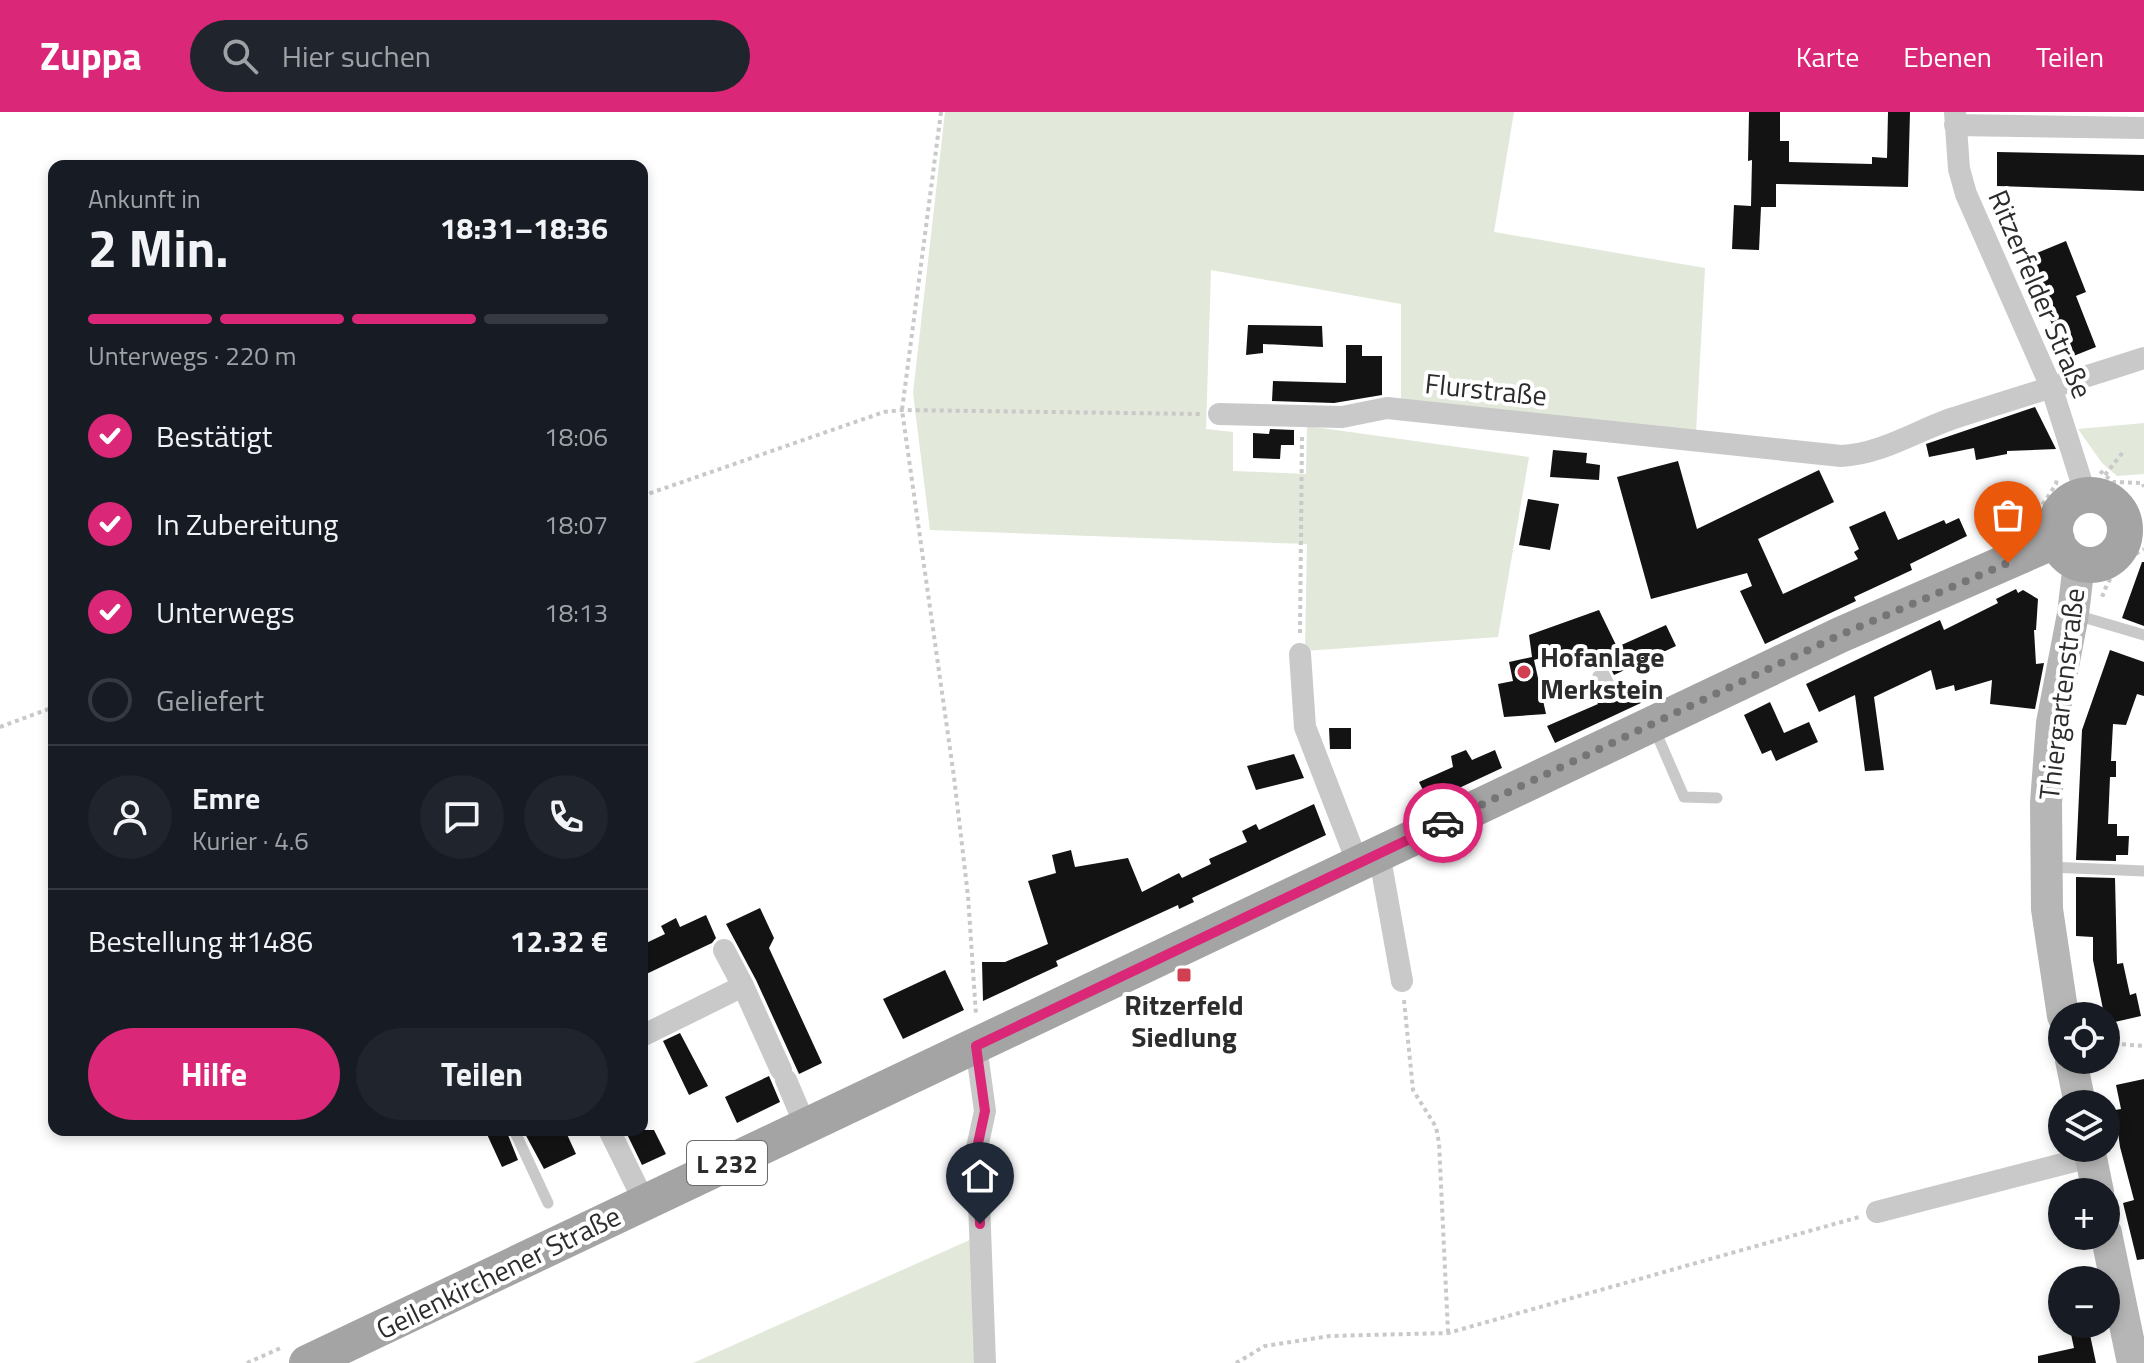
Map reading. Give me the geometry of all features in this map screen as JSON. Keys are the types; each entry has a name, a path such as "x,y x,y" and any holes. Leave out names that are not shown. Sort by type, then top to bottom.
{"main road":[{"path":"2095,486 2107,500 2133,513 2124,539 2112,558 2090,565 2068,552 2056,528 2065,507 2095,486"},
{"name":"Geilenkirchener Straße","path":"307,1363 976,1046 1638,727 1840,635 2068,552"},
{"name":"Thiergartenstraße","path":"2061,1002 2047,909 2046,803 2052,723 2073,614 2068,552"},
{"path":"2110,1250 2133,1363"}],"street":[{"path":"1955,118 2144,128"},
{"name":"Ritzerfelder Straße","path":"1955,118 1959,169 1966,194 2095,486"},
{"name":"Flurstraße","path":"1219,414 1342,417 1387,408 1841,456 1873,451 1948,420 2144,358"},
{"path":"1300,654 1305,727 1369,858 1402,981"},
{"path":"724,950 806,1127"},
{"path":"648,1033 743,986"},
{"path":"976,1046 985,1111 977,1148 985,1363"},
{"name":"Geilenkirchener Straße","path":"612,1136 644,1201"},
{"path":"1877,1212 2054,1162"}],"lane":[{"path":"2073,614 2144,635"},
{"path":"1598,676 1604,674 1613,692"},
{"path":"1638,727 1684,797 1717,798"},
{"path":"2046,867 2144,871"},
{"path":"517,1136 548,1203"}],"path":[{"path":"941,112 902,410 968,896 976,1046"},
{"path":"648,494 884,412 1219,414"},
{"path":"1300,654 1302,416"},
{"path":"2095,486 2123,452"},
{"path":"0,727 48,709"},
{"path":"1402,981 1413,1090 1436,1127 1439,1143 1448,1333"},
{"path":"2120,1044 2144,1046"},
{"path":"1236,1363 1265,1346 1330,1336 1448,1333 1877,1212"}],"shaded area":[{"path":"945,112 1514,112 1494,232 1705,268 1696,433 1401,404 1401,304 1211,270 1206,429 1233,432 1233,471 1306,474 1307,426 1529,457 1498,637 1305,651 1307,544 930,530 913,393"},
{"path":"2144,423 2144,474 2117,476 2102,463 2078,429"},
{"path":"972,1239 979,1363 693,1363"}],"building":[{"path":"1749,112 1780,112 1780,141 1789,141 1789,162 1872,164 1872,157 1887,158 1888,112 1910,112 1908,187 1776,184 1776,207 1761,207 1759,250 1732,249 1734,205 1751,206"},
{"path":"1997,152 2144,155 2144,191 1997,186"},
{"path":"2066,241 2086,292 2076,296 2096,347 2066,359 2025,258"},
{"path":"1248,325 1322,326 1323,347 1263,344 1263,353 1246,355"},
{"path":"1346,345 1362,345 1362,356 1382,356 1382,395 1334,403 1272,401 1273,381 1346,383"},
{"path":"2035,407 2056,449 2007,451 2007,454 1976,460 1974,448 1929,457 1926,444"},
{"path":"1270,429 1294,430 1294,445 1281,445 1280,459 1253,458 1253,433 1269,434"},
{"path":"1553,450 1587,453 1586,463 1600,465 1599,480 1550,477"},
{"path":"1678,461 1697,529 1819,470 1834,502 1758,539 1783,594 1858,559 1854,552 1859,549 1849,527 1885,511 1898,540 1944,520 1946,524 1959,518 1967,536 1910,564 1912,570 1854,597 1856,601 1765,644 1740,591 1752,586 1747,573 1651,599 1617,477"},
{"path":"1528,499 1559,504 1550,550 1519,545"},
{"path":"2010,513 2017,534 1992,544 1992,522"},
{"path":"2144,562 2144,626 2122,618"},
{"path":"2016,589 2018,593 2023,590 2038,599 2034,630 2036,664 2044,663 2035,709 1990,704 1992,680 1955,691 1954,685 1936,690 1931,670 1874,697 1884,770 1865,771 1855,695 1819,712 1806,684 1940,620 1944,630 1998,603 1996,599"},
{"name":"Hofanlage Merkstein","path":"1599,610 1617,647 1666,625 1676,646 1614,675 1603,654 1617,648 1572,664 1566,650 1534,660 1546,714 1504,717 1498,684 1513,681 1509,662 1532,657 1529,635"},
{"path":"2110,650 2144,662 2144,696 2137,694 2126,725 2113,724 2111,761 2116,761 2116,777 2110,777 2108,824 2117,824 2117,836 2129,836 2128,855 2116,855 2116,861 2076,860 2082,730"},
{"path":"1635,684 1643,702 1555,743 1547,726 1598,704 1596,700 1605,696 1616,700 1621,689"},
{"path":"1770,702 1784,733 1809,722 1818,742 1776,761 1771,750 1762,754 1744,715"},
{"path":"1329,728 1351,728 1351,749 1330,749"},
{"path":"1466,750 1472,760 1495,750 1502,768 1429,802 1419,782 1453,767 1451,756"},
{"path":"1294,754 1304,778 1256,790 1247,766"},
{"path":"1314,804 1326,835 1192,898 1194,902 1179,909 1178,905 1056,961 1058,966 983,1001 982,962 1005,962 1048,944 1028,881 1056,873 1052,855 1071,850 1075,867 1128,858 1142,892 1179,873 1182,878 1211,864 1209,859 1247,842 1242,831 1256,824 1259,830"},
{"path":"2076,877 2115,878 2117,964 2123,963 2130,995 2136,993 2141,1016 2120,1021 2120,1002 2102,1002 2093,960 2093,937 2076,936"},
{"path":"760,908 774,938 769,948 822,1063 799,1074 756,980 726,924"},
{"path":"706,915 716,938 712,943 648,973 648,942 665,934 661,926 676,918 680,927"},
{"path":"945,970 964,1010 903,1039 883,999"},
{"path":"680,1033 708,1086 689,1095 663,1041"},
{"path":"769,1076 780,1102 737,1123 725,1097"},
{"path":"2144,1079 2144,1259 2137,1260 2123,1203 2134,1200 2120,1147 2120,1090 2116,1085"},
{"path":"648,1130 654,1130 666,1154 642,1165 628,1136 648,1136"},
{"path":"488,1136 508,1136 518,1160 502,1167"},
{"path":"526,1136 568,1136 576,1154 544,1169"},
{"path":"2072,1338 2091,1338 2096,1363 2038,1363 2038,1356 2074,1348"}],"way so far":[{"path":"1443,823 1840,635 2008,563"}],"place":[{"name":"Hofanlage Merkstein","path":"1524,672"},
{"name":"Ritzerfeld Siedlung","path":"1184,975"}],"route":[{"path":"980,1224 977,1148 985,1111 976,1046 1443,823"}]}
